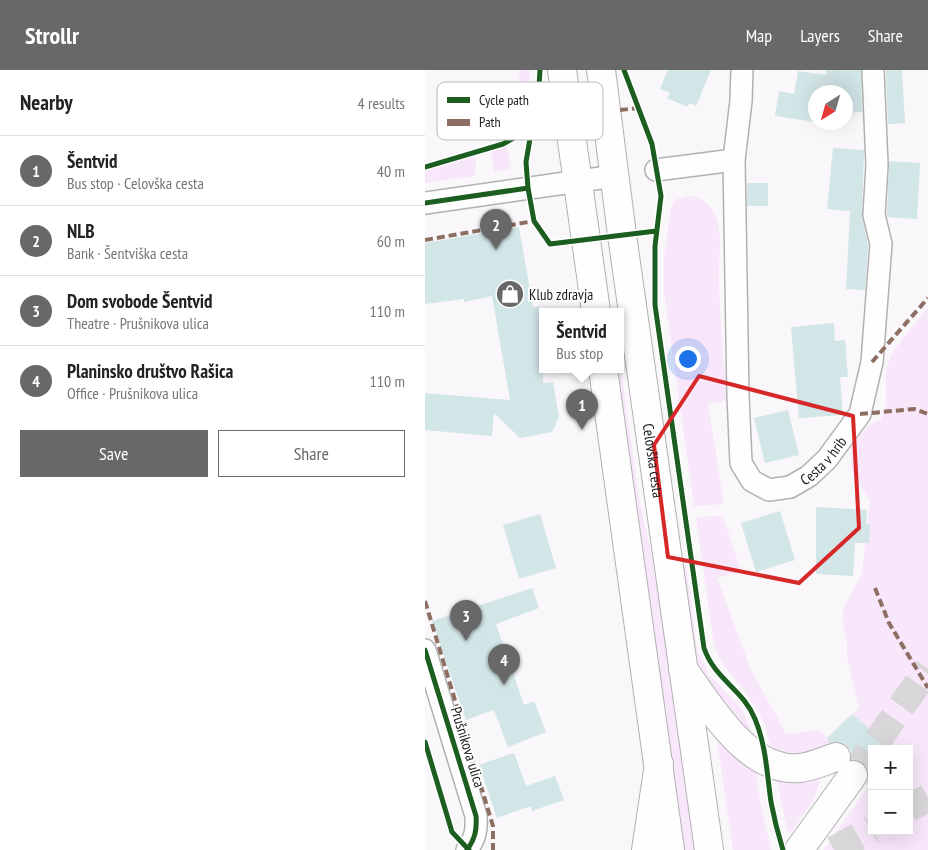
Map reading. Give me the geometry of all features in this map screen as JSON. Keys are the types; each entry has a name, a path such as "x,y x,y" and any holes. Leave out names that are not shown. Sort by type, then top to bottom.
{"main road":[{"name":"Celovška cesta","path":"603,85 709,850"},
{"path":"571,140 596,308"},
{"path":"604,373 671,850"},
{"path":"683,669 712,710 746,749 756,756 783,768 798,769 833,766 805,843"},
{"path":"647,850 659,764"}],"street":[{"name":"Cesta v hrib","path":"743,70 734,160 741,463 752,481 769,490 789,487 809,476 827,459 859,414 866,388 872,362 881,244 875,214 877,165 873,70"},
{"path":"657,170 734,160"},
{"path":"425,203 615,176"},
{"name":"Prušnikova ulica","path":"425,650 475,816 477,827 475,839 467,850"}],"highlighted area":[{"path":"699,376 853,416 859,528 799,583 668,557 654,445"}],"shaded area":[{"path":"520,70 530,70 529,82 519,82"},
{"path":"507,146 511,168 494,172 491,151"},
{"path":"475,156 476,171 474,176 425,183 425,171"},
{"path":"686,196 699,198 709,206 714,213 719,229 720,311 727,400 708,404 724,504 694,506 664,292 664,259 671,207 675,200"},
{"path":"928,307 928,850 824,850 868,787 868,835 913,835 913,745 886,745 886,743 852,714 859,708 847,657 847,644 842,619 845,605 862,574 870,502 852,470 851,447 867,427 881,419 886,406 886,367 894,350"},
{"path":"617,373 622,373 639,498 658,584 696,850 683,850"},
{"path":"723,516 741,571 717,578 751,670 786,734 819,730 827,738 831,746 813,802 789,834 766,729 755,706 723,664 714,645 696,517"},
{"path":"680,549 686,566 697,650 709,675 738,705 752,732 759,796 771,850 733,850 716,733 695,661"}],"building":[{"path":"668,70 711,70 696,106 689,103 687,107 667,98 670,93 660,89"},
{"path":"826,70 861,70 862,112 853,113 853,85 808,85 808,121 775,116 779,91 794,94 798,71 826,75"},
{"path":"886,70 902,70 905,123 888,124"},
{"path":"833,148 864,150 862,215 868,245 865,290 846,289 850,211 827,209"},
{"path":"889,161 920,163 917,219 887,217"},
{"path":"747,183 768,183 768,206 747,206"},
{"path":"519,227 533,307 540,306 539,373 543,373 543,383 553,382 559,417 552,432 520,438 494,413 492,436 425,430 425,393 510,400 492,296 464,302 464,299 425,304 425,243"},
{"path":"834,323 835,341 845,340 848,377 840,377 843,415 799,418 791,327"},
{"path":"788,410 799,455 765,463 754,418"},
{"path":"816,507 867,510 866,524 870,524 869,543 855,543 853,576 816,574"},
{"path":"780,511 795,560 756,572 741,523"},
{"path":"540,514 556,568 519,579 503,525"},
{"path":"532,588 539,608 496,624 524,705 534,701 546,732 508,747 494,710 466,720 432,621"},
{"path":"852,714 888,745 868,745 868,772 862,763 851,760 851,751 846,745 838,742 829,743 827,738"},
{"path":"514,753 526,786 555,776 564,800 532,811 531,806 497,818 479,765"}],"tunnel":[{"path":"853,775 928,669"},
{"path":"913,806 928,798"},
{"path":"834,850 868,831"}],"marked path":[{"path":"620,110 638,108"},
{"path":"425,240 534,221"},
{"path":"872,362 928,298"},
{"path":"860,414 914,409 928,414"},
{"path":"875,588 889,623 928,688"},
{"path":"425,601 493,826 493,850"}],"cycle path":[{"path":"539,82 540,70"},
{"path":"624,70 652,144 661,196 655,246 655,305 704,648 715,668 744,700 759,729 764,749 771,802 783,850"},
{"path":"425,167 503,144 510,140"},
{"path":"530,140 526,162 528,188 534,221 550,244 656,231"},
{"path":"425,203 528,188"},
{"path":"425,650 476,816 475,834 467,850"},
{"path":"425,742 452,832 469,850"}],"place":[{"name":"NLB","path":"496,250"},
{"name":"Klub zdravja","path":"510,294"},
{"name":"Šentvid","path":"582,430"},
{"name":"Dom svobode Šentvid","path":"466,641"},
{"name":"Planinsko društvo Rašica","path":"504,685"}]}
